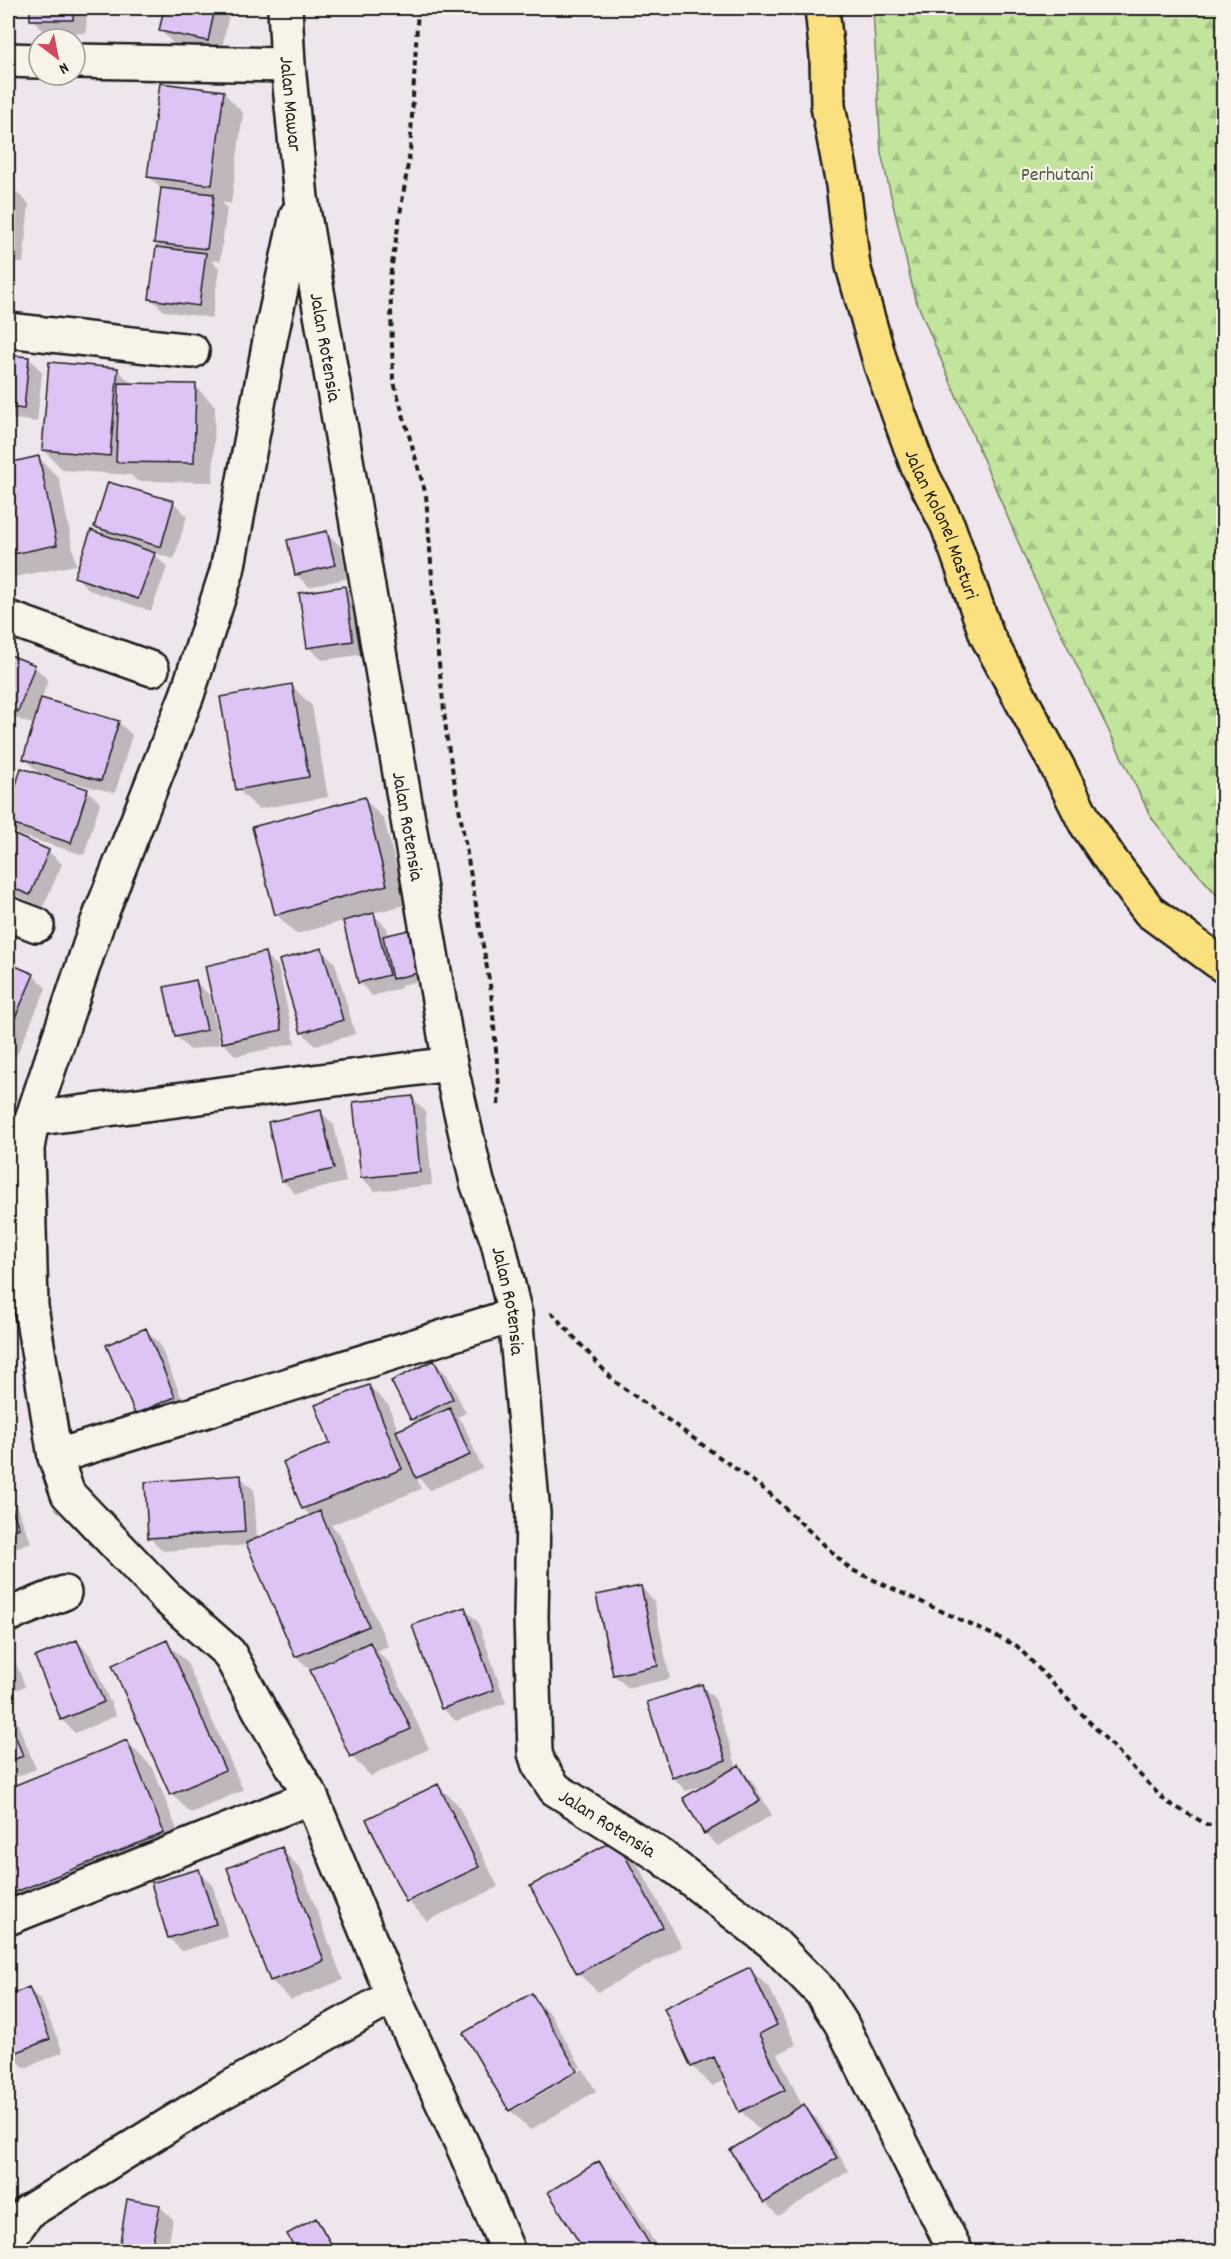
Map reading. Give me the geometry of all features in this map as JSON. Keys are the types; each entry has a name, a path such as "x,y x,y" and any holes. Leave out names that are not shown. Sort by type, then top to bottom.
{"main road":[{"name":"Jalan Kolonel Masturi","path":"822,8 827,56 828,106 843,185 853,266 880,365 918,467 948,526 987,636 1058,766 1085,822 1112,862 1150,912 1224,966"}],"street":[{"name":"Jalan Mawar","path":"285,8 301,198"},
{"path":"8,60 27,61"},
{"path":"87,62 288,65"},
{"path":"301,198 271,335 227,571 187,695 97,924 32,1119 27,1149 31,1307 55,1456 68,1494 168,1599 229,1653 311,1797 393,1996 467,2156 508,2252"},
{"name":"Jalan Rotensia","path":"301,198 450,1064 477,1182 498,1242 514,1315 532,1495 531,1640 535,1753 539,1765 555,1789 660,1856 773,1943 821,1992 841,2023 956,2252"},
{"path":"8,330 192,351"},
{"path":"8,618 152,669"},
{"path":"32,1119 450,1064"},
{"path":"55,1456 514,1315"},
{"path":"8,1615 64,1593"},
{"path":"8,1918 311,1797"},
{"path":"8,2239 28,2212 219,2094 393,1996"}],"path":[{"path":"418,8 410,152 390,277 393,379 426,495 437,645 447,739 491,991 499,1086 498,1109"},
{"path":"550,1311 614,1381 768,1492 850,1569 1017,1646 1165,1801 1208,1825 1224,1822"}],"green space":[{"name":"Perhutani","path":"873,8 1223,8 1223,902 1151,817 1030,570 915,298 881,153"}],"building":[{"path":"30,8 74,8 73,20 30,20"},
{"path":"164,8 215,8 208,41 159,31"},
{"path":"160,83 224,91 212,185 147,177"},
{"path":"161,188 214,194 207,249 154,243"},
{"path":"156,247 206,253 199,306 149,299"},
{"path":"8,355 29,357 24,409 8,407"},
{"path":"49,362 118,368 110,456 42,450"},
{"path":"119,383 196,384 194,463 116,462"},
{"path":"39,456 57,545 8,555 8,463"},
{"path":"108,482 174,501 161,547 94,527"},
{"path":"91,530 155,553 138,599 74,577"},
{"path":"327,531 335,565 295,575 287,540"},
{"path":"345,586 353,641 307,648 299,593"},
{"path":"8,654 35,665 18,712 8,708"},
{"path":"292,684 309,777 236,790 220,697"},
{"path":"41,698 119,721 101,781 23,759"},
{"path":"21,768 88,789 71,843 8,823 8,812"},
{"path":"365,797 387,885 275,915 252,827"},
{"path":"8,832 49,850 30,895 8,886"},
{"path":"374,913 389,975 358,983 343,921"},
{"path":"409,930 418,973 392,979 383,936"},
{"path":"322,948 343,1020 301,1033 279,960"},
{"path":"265,952 282,1030 222,1043 205,966"},
{"path":"8,963 34,974 8,1034"},
{"path":"196,980 207,1030 175,1037 164,987"},
{"path":"413,1096 420,1172 361,1178 353,1102"},
{"path":"321,1110 334,1169 281,1181 268,1122"},
{"path":"146,1328 175,1397 135,1414 106,1345"},
{"path":"434,1360 453,1399 411,1420 391,1381"},
{"path":"369,1385 402,1469 302,1509 283,1462 330,1443 315,1405"},
{"path":"450,1408 470,1455 416,1478 396,1431"},
{"path":"241,1475 245,1532 148,1538 145,1482"},
{"path":"8,1499 19,1528 8,1533"},
{"path":"320,1511 369,1626 295,1657 246,1543"},
{"path":"641,1586 658,1666 613,1675 596,1595"},
{"path":"465,1607 494,1690 441,1709 412,1625"},
{"path":"77,1640 104,1702 61,1720 35,1657"},
{"path":"167,1640 225,1770 170,1795 112,1665"},
{"path":"370,1642 411,1729 350,1757 310,1670"},
{"path":"702,1684 726,1760 672,1778 647,1702"},
{"path":"8,1716 23,1756 8,1762"},
{"path":"127,1740 164,1833 8,1895 8,1788"},
{"path":"739,1765 760,1801 704,1834 683,1798"},
{"path":"438,1784 479,1867 406,1902 366,1819"},
{"path":"616,1839 663,1927 577,1974 530,1886"},
{"path":"282,1847 324,1961 270,1981 227,1868"},
{"path":"199,1869 216,1924 168,1938 151,1883"},
{"path":"750,1967 777,2025 759,2034 785,2090 739,2112 714,2057 691,2067 664,2008"},
{"path":"29,1987 50,2039 10,2055 8,1996"},
{"path":"532,1993 577,2071 509,2111 463,2033"},
{"path":"804,2104 837,2158 764,2203 730,2150"},
{"path":"599,2161 652,2248 646,2252 585,2252 548,2192"},
{"path":"127,2199 160,2205 151,2252 119,2248"},
{"path":"316,2218 333,2247 325,2252 297,2252 287,2234"}]}
